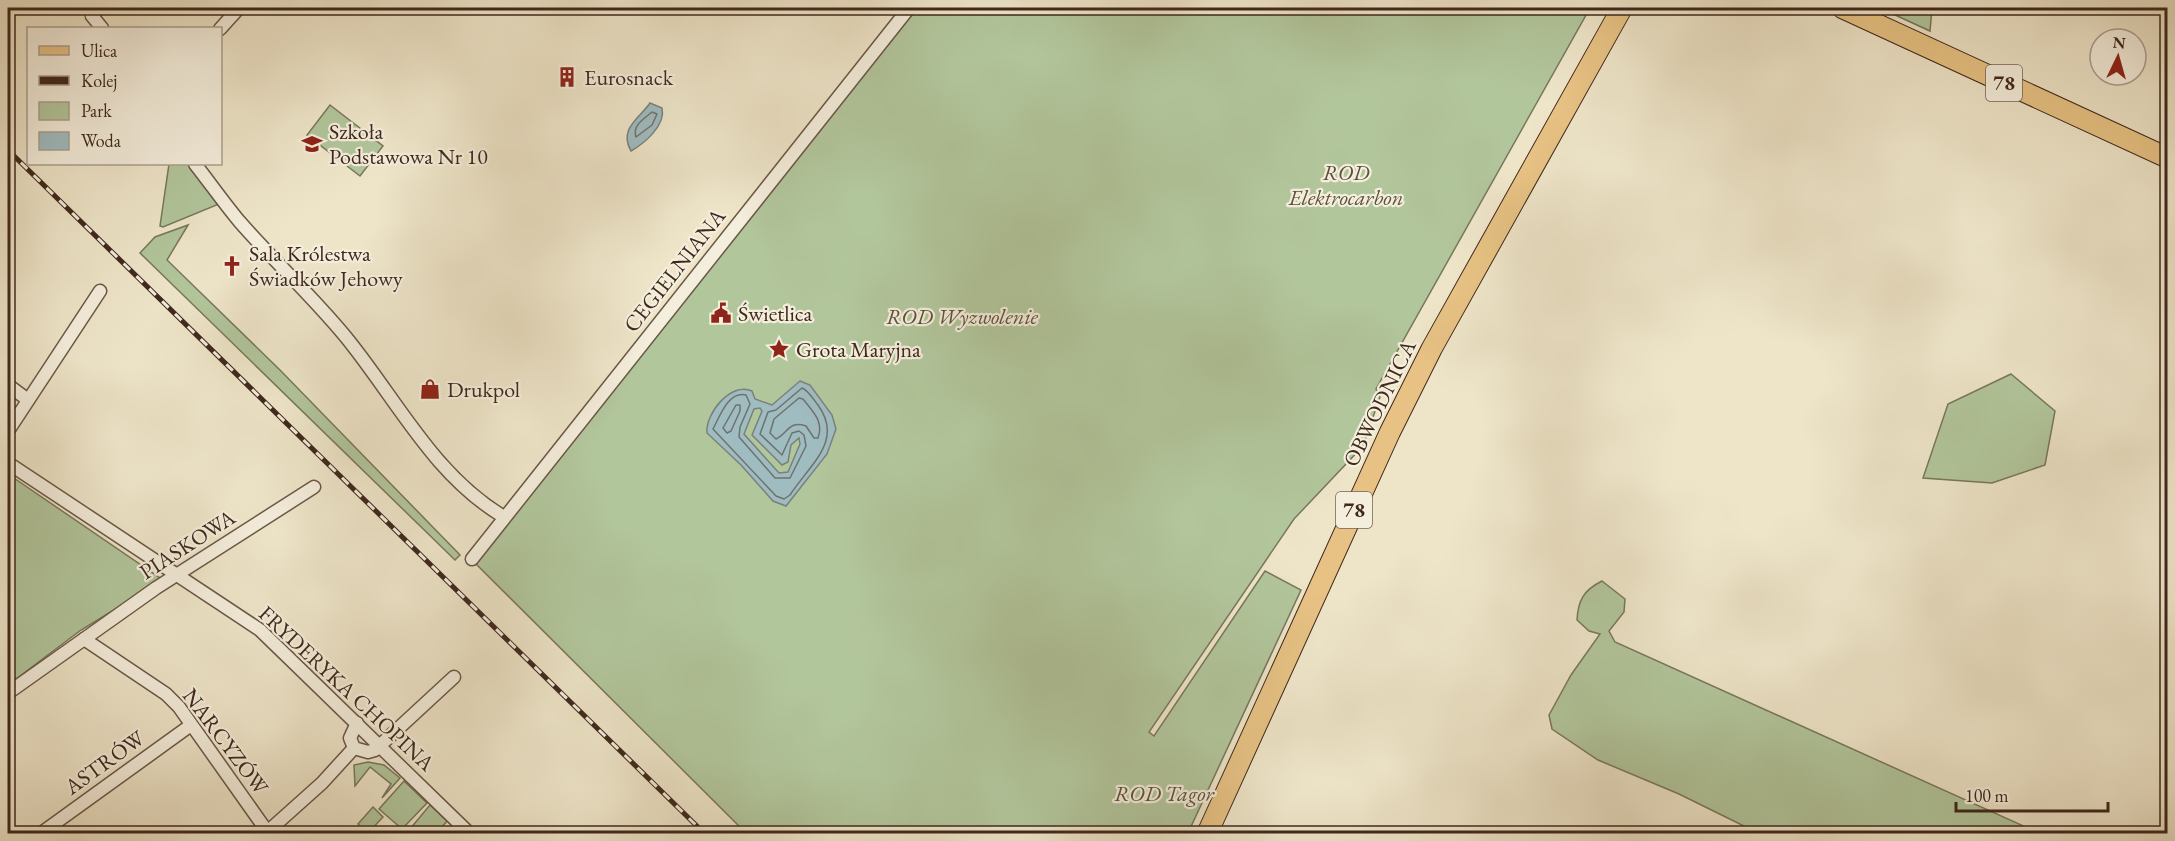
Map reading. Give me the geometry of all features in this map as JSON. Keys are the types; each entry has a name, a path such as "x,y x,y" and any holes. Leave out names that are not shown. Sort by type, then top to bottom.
{"main road":[{"name":"OBWODNICA","path":"1208,834 1390,432 1432,348 1622,8"},
{"name":"78","path":"1842,8 2168,158"}],"street":[{"path":"222,27 238,8"},
{"name":"CEGIELNIANA","path":"472,559 909,8"},
{"path":"96,12 102,27"},
{"path":"196,165 238,220 345,335 458,484 504,517"},
{"path":"8,431 100,291"},
{"path":"8,385 28,400"},
{"name":"FRYDERYKA CHOPINA","path":"8,463 260,630 470,834"},
{"name":"PIASKOWA","path":"8,693 176,575 314,487"},
{"name":"NARCYZÓW","path":"84,639 166,694 179,707 267,833"},
{"path":"354,748 368,752 380,746 454,676"},
{"path":"354,748 350,738 357,723"},
{"name":"ASTRÓW","path":"40,834 191,725"},
{"path":"267,833 322,783 354,748"}],"green space":[{"name":"ROD Wyzwolenie","path":"917,8 1590,8 1376,389 1380,397 1363,446 1294,519 1149,732 1154,736 1265,571 1301,590 1188,833 746,833 475,563"},
{"path":"1880,8 1932,8 1930,31"},
{"path":"330,105 383,146 360,176 307,135"},
{"path":"169,165 189,165 219,204 163,227 160,226"},
{"path":"188,225 167,260 280,370 460,555 455,560 140,253 155,237"},
{"path":"2011,374 2055,411 2045,465 1992,483 1923,478 1948,404"},
{"path":"8,474 163,580 81,630 8,685"},
{"path":"1602,581 1625,599 1624,612 1609,631 1615,642 2039,833 1758,833 1679,794 1598,760 1552,729 1549,715 1571,675 1600,634 1589,631 1577,620 1583,596"},
{"path":"368,762 384,765 400,778 382,798 391,784 370,767 355,786 354,765"},
{"path":"404,781 427,803 402,829 379,809"},
{"path":"430,805 447,821 437,833 415,833 410,829"},
{"path":"373,807 383,817 368,833 358,824"}],"water":[{"path":"650,103 662,108 661,121 648,138 631,151 627,136 629,130"},
{"path":"800,381 810,385 832,415 836,429 827,454 786,506 773,501 741,465 707,433 707,425 715,409 728,395 736,391 744,389 752,391 755,399 772,405","holes":["760,408 762,411 752,435 782,465 788,462 791,445 799,438 800,444 788,472 779,473 744,434 754,409"]}],"railway":[{"path":"8,150 705,834"}],"place":[{"name":"Eurosnack","path":"567,77"},
{"name":"Szkoła Podstawowa Nr 10","path":"312,144"},
{"name":"Sala Królestwa Świadków Jehowy","path":"232,266"},
{"name":"Świetlica","path":"721,313"},
{"name":"Grota Maryjna","path":"779,349"},
{"name":"Drukpol","path":"430,389"}],"park label":[{"name":"ROD Elektrocarbon","path":"1346,184"},
{"name":"ROD Tagor","path":"1164,793"}]}
